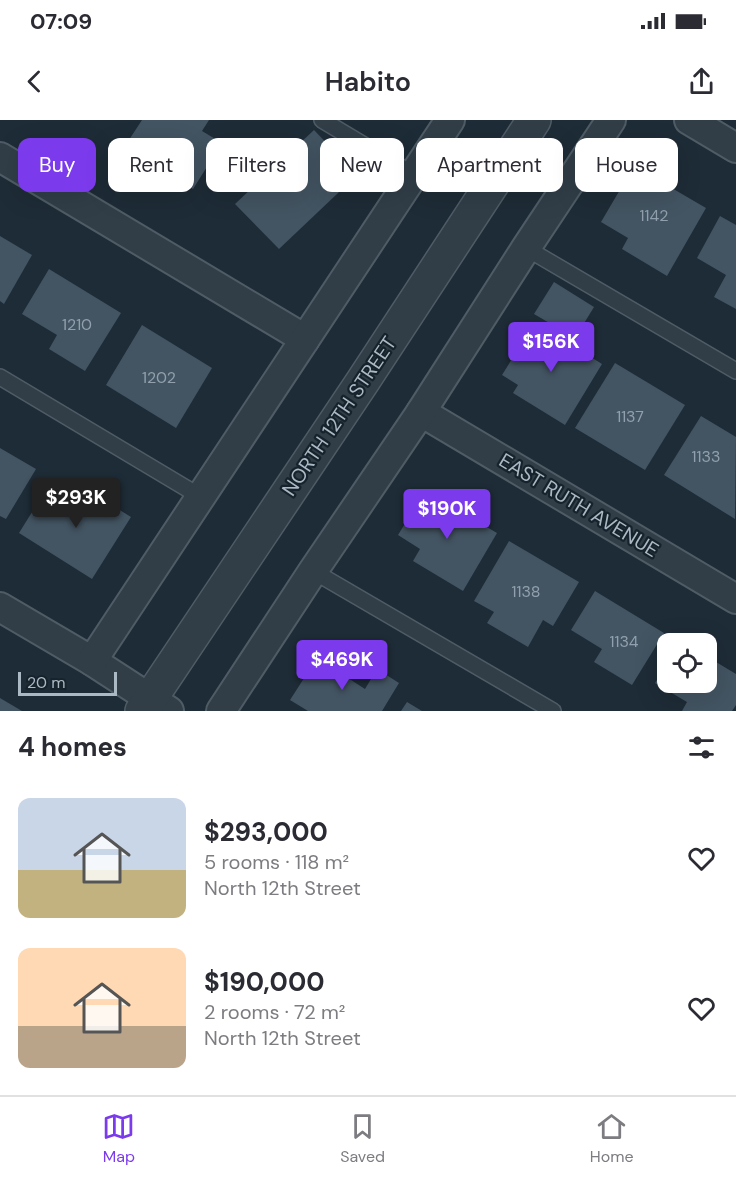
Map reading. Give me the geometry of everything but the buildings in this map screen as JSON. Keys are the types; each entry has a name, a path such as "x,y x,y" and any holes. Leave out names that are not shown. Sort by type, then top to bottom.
{"street":[{"path":"92,661 450,120"},
{"name":"NORTH 12TH STREET","path":"154,707 534,120"},
{"path":"221,711 421,412 611,120"},
{"path":"689,120 736,148"},
{"path":"0,157 305,339"},
{"name":"EAST RUTH AVENUE","path":"421,412 736,599"},
{"path":"0,607 92,661 154,707"}],"lane":[{"path":"322,120 414,175"},
{"path":"526,248 736,371"},
{"path":"0,377 201,498"},
{"path":"313,571 552,711"}]}
